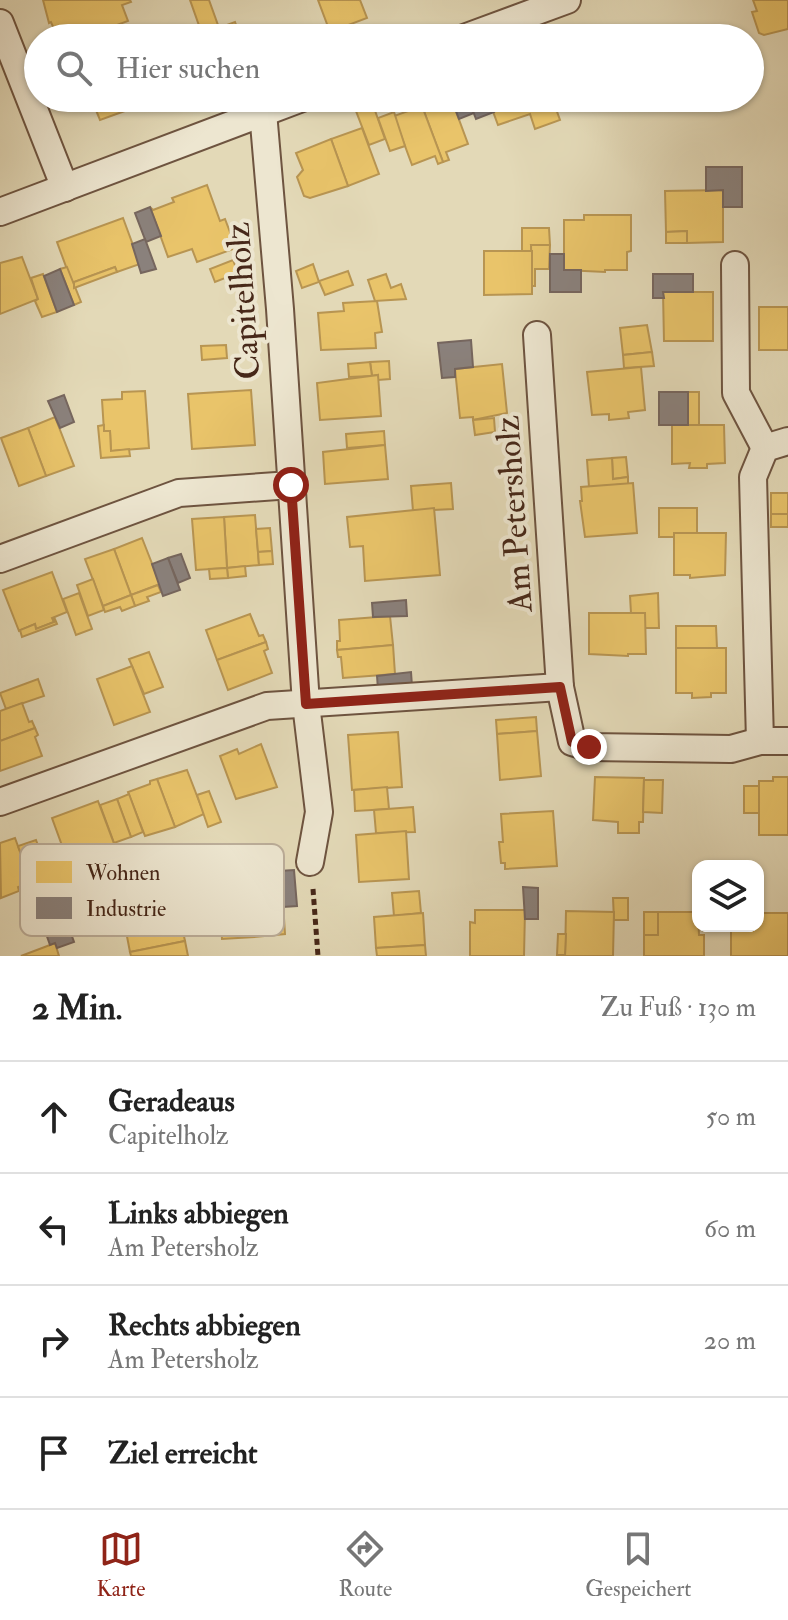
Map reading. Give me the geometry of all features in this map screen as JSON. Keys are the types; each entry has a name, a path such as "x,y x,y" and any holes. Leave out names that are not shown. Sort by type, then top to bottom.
{"street":[{"path":"502,24 567,0"},
{"path":"0,23 24,84"},
{"path":"35,112 65,188"},
{"path":"0,212 263,112"},
{"name":"Capitelholz","path":"263,112 280,309 306,704 319,812 310,862"},
{"path":"735,265 736,393 777,444 753,477 760,741 788,741"},
{"name":"Am Petersholz","path":"537,335 560,687 572,742 589,747 731,749 760,741"},
{"path":"0,559 179,493 291,485"},
{"path":"0,802 267,706 560,687"}],"path":[{"path":"310,862 318,956"}],"building: Wohnen":[{"path":"43,0 131,2 122,5 128,21 120,24 49,23"},
{"path":"190,0 209,0 218,24 198,24"},
{"path":"318,0 360,0 367,18 351,24 327,24"},
{"path":"753,0 788,0 788,29 764,35 764,24 756,24 752,12 757,11"},
{"path":"97,112 122,112 100,120"},
{"path":"356,112 375,112 385,139 369,145"},
{"path":"394,112 405,146 390,151 378,118"},
{"path":"405,112 424,112 443,162 438,164 435,156 412,165 394,116"},
{"path":"424,112 456,112 468,144 446,152 449,160 443,162"},
{"path":"493,112 557,112 560,120 535,129 530,114 498,125"},
{"path":"362,128 379,174 348,186 331,139"},
{"path":"331,139 348,186 310,198 304,196 297,177 303,170 296,153"},
{"path":"207,185 220,221 225,219 236,248 197,262 192,249 168,257 150,207 153,210 174,202 172,198"},
{"path":"723,190 723,242 687,243 687,231 666,232 665,191"},
{"path":"584,215 631,215 631,251 627,252 627,270 564,270 564,220 584,220"},
{"path":"123,218 140,264 117,272 115,267 72,283 57,242"},
{"path":"522,228 549,228 550,245 531,245 532,251 522,251"},
{"path":"687,231 687,243 666,243 666,232"},
{"path":"531,245 550,245 549,269 535,269 535,286 532,286"},
{"path":"484,251 532,251 532,294 484,295"},
{"path":"22,257 38,299 0,314 0,263"},
{"path":"233,260 238,273 215,282 210,269"},
{"path":"313,264 319,282 302,288 296,271"},
{"path":"67,267 81,302 74,305 60,269"},
{"path":"115,267 117,272 74,288 74,282"},
{"path":"348,271 353,285 325,295 319,281"},
{"path":"43,274 57,312 42,317 31,278"},
{"path":"386,274 391,288 401,284 406,299 375,301 368,280"},
{"path":"663,292 713,292 713,341 664,341"},
{"path":"377,301 382,332 375,333 376,348 321,350 318,313 344,311 343,303"},
{"path":"759,307 788,307 788,350 759,350"},
{"path":"647,325 652,352 623,355 620,328"},
{"path":"226,345 227,358 202,360 201,346"},
{"path":"652,352 654,366 624,368 623,355"},
{"path":"389,361 390,379 378,380 378,375 372,376 370,362"},
{"path":"370,362 372,376 349,377 348,364"},
{"path":"502,364 507,413 473,420 473,417 460,418 455,369"},
{"path":"641,367 645,410 628,412 629,418 609,420 609,414 592,415 587,372"},
{"path":"378,375 381,416 320,420 317,383"},
{"path":"251,390 255,445 192,449 188,394"},
{"path":"145,391 149,448 111,451 110,431 104,431 102,400 122,399 122,392"},
{"path":"688,392 699,392 699,425 688,425"},
{"path":"55,417 74,466 46,476 28,428"},
{"path":"494,418 495,432 475,435 473,420"},
{"path":"104,425 104,431 110,431 111,451 129,449 130,456 101,458 98,426"},
{"path":"672,425 724,425 725,463 707,464 707,468 689,468 690,463 672,464"},
{"path":"28,428 46,476 19,486 1,438"},
{"path":"384,431 385,445 347,448 346,434"},
{"path":"385,445 388,479 325,484 323,452"},
{"path":"626,457 628,477 613,479 612,458"},
{"path":"612,458 613,479 628,477 628,484 589,487 587,460"},
{"path":"451,483 453,509 413,511 411,486"},
{"path":"633,483 637,533 585,537 581,487"},
{"path":"771,493 788,493 788,514 771,514"},
{"path":"434,508 440,575 365,581 363,546 350,547 347,517"},
{"path":"659,508 697,508 697,533 674,533 674,537 659,537"},
{"path":"771,514 788,514 788,527 771,527"},
{"path":"255,515 259,565 227,568 224,517"},
{"path":"224,517 227,568 196,570 192,519"},
{"path":"270,528 272,551 258,552 256,529"},
{"path":"674,533 726,533 725,575 690,578 690,575 674,575"},
{"path":"142,538 160,584 131,595 114,549"},
{"path":"114,549 131,595 103,606 85,559"},
{"path":"272,551 273,564 259,565 258,552"},
{"path":"245,566 246,576 228,578 227,568"},
{"path":"227,568 228,578 210,579 209,569"},
{"path":"52,572 67,612 52,618 54,622 36,629 35,624 19,631 3,590"},
{"path":"93,579 104,610 88,616 77,585"},
{"path":"158,585 161,592 135,606 131,595"},
{"path":"79,593 92,629 76,635 63,599"},
{"path":"658,593 659,628 645,628 645,613 631,613 630,596"},
{"path":"131,595 135,606 105,612 103,606"},
{"path":"589,613 645,613 646,654 589,654"},
{"path":"250,614 259,636 263,635 266,642 217,660 206,630"},
{"path":"390,616 393,645 337,650 339,620"},
{"path":"54,617 57,624 22,637 20,630 35,624 36,629 54,622"},
{"path":"676,626 716,626 717,648 676,648"},
{"path":"266,642 268,649 264,651 272,673 228,690 217,660"},
{"path":"393,645 395,674 343,678 341,657 338,657 337,650"},
{"path":"676,648 726,648 726,693 692,698 692,693 676,693"},
{"path":"149,652 163,687 144,694 129,659"},
{"path":"132,666 150,712 114,725 97,679"},
{"path":"38,679 44,696 6,709 0,693"},
{"path":"22,703 29,722 32,721 35,728 0,741 0,711"},
{"path":"536,717 537,731 497,734 496,720"},
{"path":"35,728 42,756 0,771 0,741"},
{"path":"537,731 541,776 500,780 497,734"},
{"path":"398,732 402,787 352,790 348,735"},
{"path":"261,744 277,787 236,799 220,756 237,749 239,754"},
{"path":"187,770 204,814 175,827 157,779"},
{"path":"595,777 644,778 643,822 639,822 639,833 618,833 618,822 593,820"},
{"path":"773,777 788,777 788,835 759,835 759,781 773,781"},
{"path":"157,779 175,827 145,836 128,792"},
{"path":"644,780 663,780 662,813 643,812"},
{"path":"744,786 759,786 759,813 744,813"},
{"path":"387,787 389,809 355,811 354,790"},
{"path":"209,791 221,822 208,827 197,795"},
{"path":"129,794 143,832 131,837 117,799"},
{"path":"117,799 131,837 114,843 100,805"},
{"path":"98,801 114,844 61,844 52,818"},
{"path":"413,807 415,832 376,833 374,810"},
{"path":"553,811 557,866 505,869 505,863 501,863 499,842 503,842 501,814"},
{"path":"406,831 409,879 359,882 356,835"},
{"path":"15,838 20,852 19,891 1,898 0,843"},
{"path":"419,891 421,913 394,916 392,893"},
{"path":"613,898 628,898 628,920 614,920"},
{"path":"475,910 525,910 524,956 470,956 470,922 475,923"},
{"path":"566,911 614,912 613,956 565,956"},
{"path":"644,912 658,912 658,935 644,935"},
{"path":"658,912 692,912 692,932 704,935 704,956 644,956 644,935 658,935"},
{"path":"423,913 425,945 376,948 374,917"},
{"path":"764,913 788,913 788,956 731,956 731,932 764,932"},
{"path":"558,934 566,934 565,955 557,955"},
{"path":"127,936 184,936 185,941 130,952"},
{"path":"222,936 254,936 254,937 222,939"},
{"path":"185,941 188,956 131,956 130,952"},
{"path":"55,943 59,956 21,956 50,945"},
{"path":"425,945 426,956 377,956 376,948"}],"building: Industrie":[{"path":"456,112 474,112 474,113 459,119"},
{"path":"473,112 494,112 476,119"},
{"path":"706,167 742,167 742,207 723,207 723,190 706,191"},
{"path":"150,207 161,236 146,242 135,213"},
{"path":"145,239 156,269 141,273 132,244"},
{"path":"550,254 564,254 564,270 581,270 581,292 550,292"},
{"path":"60,269 74,305 57,312 44,276"},
{"path":"653,274 693,274 693,292 663,292 664,298 653,298"},
{"path":"471,340 473,367 455,369 455,377 442,378 438,343"},
{"path":"659,392 688,392 688,425 659,425"},
{"path":"64,395 74,422 60,428 48,401"},
{"path":"181,554 190,578 178,583 168,558"},
{"path":"168,558 180,590 163,596 152,564"},
{"path":"406,600 407,616 373,617 372,603"},
{"path":"411,672 412,686 378,689 377,676"},
{"path":"294,870 297,906 284,907 284,871"},
{"path":"523,887 538,888 538,919 525,919"},
{"path":"47,936 72,936 74,942 57,948 55,943 50,945"}],"route":[{"path":"291,485 306,704 560,687 572,742 589,747"}]}
